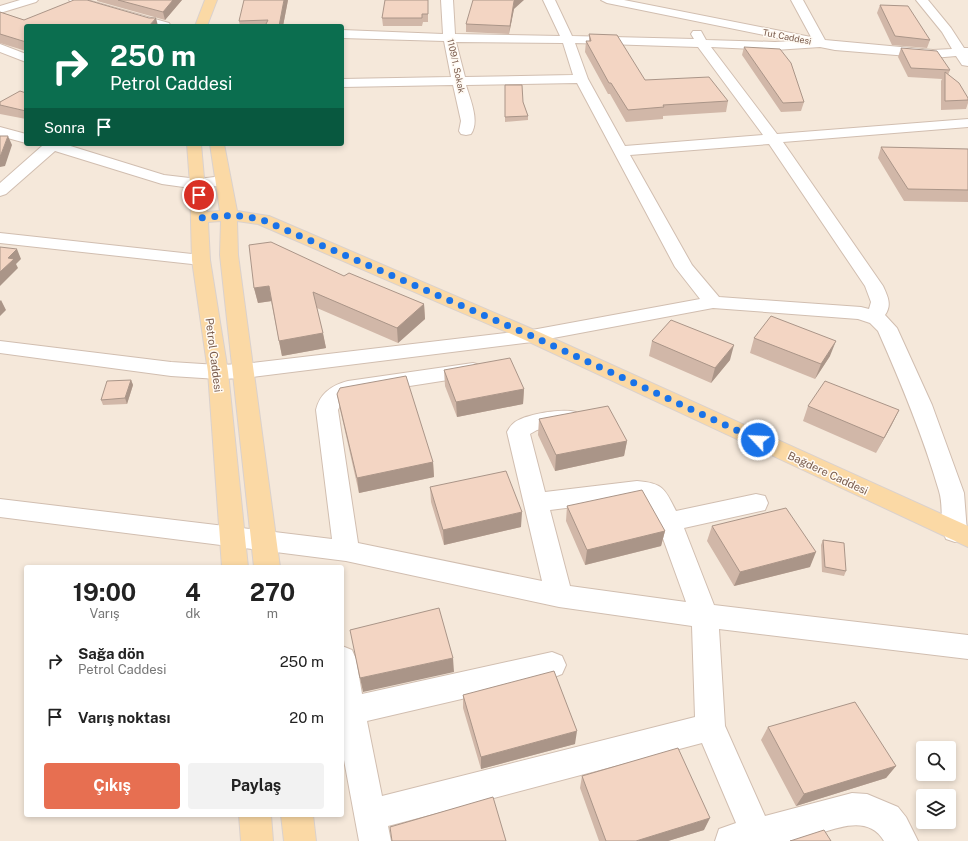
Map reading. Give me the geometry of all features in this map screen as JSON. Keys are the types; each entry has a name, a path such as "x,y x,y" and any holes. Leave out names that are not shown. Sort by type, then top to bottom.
{"main road":[{"path":"202,24 211,0"},
{"name":"Petrol Caddesi","path":"194,146 198,184 201,260 218,372 235,565"},
{"path":"217,146 229,215 229,255 268,565"},
{"name":"Bağdere Caddesi","path":"200,218 229,215 246,216 263,220 532,336 962,535"},
{"path":"255,817 257,841"},
{"path":"297,817 300,841"}],"street":[{"path":"0,10 32,0"},
{"path":"75,0 90,2 159,24"},
{"name":"1109/1. Sokak","path":"447,0 449,38 468,121 466,131"},
{"path":"549,0 568,40 582,79 621,151 684,267 713,302"},
{"name":"Tut Caddesi","path":"608,0 820,43 889,52 933,54 964,52"},
{"path":"344,34 775,46 820,43 798,0"},
{"path":"922,0 964,52 968,62"},
{"path":"688,17 702,44 773,139 874,286 881,306 877,313 872,316"},
{"path":"0,48 24,57"},
{"path":"344,83 582,79"},
{"path":"621,151 968,123"},
{"path":"0,131 21,137"},
{"path":"0,139 21,137"},
{"path":"0,191 49,146"},
{"path":"53,146 162,179 198,184 223,182"},
{"path":"0,238 201,260"},
{"path":"0,347 171,369 218,372 244,371 532,336 713,302 861,313 872,316 882,322 887,328 921,404 952,494 962,535"},
{"path":"333,555 328,410 330,400 340,391 348,388 489,368"},
{"path":"559,596 517,436 519,429 526,425 589,413"},
{"path":"535,502 643,490 656,497 669,522 705,616 710,727 744,837 852,808 867,810 890,821 902,841"},
{"path":"669,522 756,503"},
{"path":"0,508 264,540 333,555 559,596 705,616 968,647"},
{"path":"350,711 552,665"},
{"path":"344,672 350,711 373,828 710,727"}],"shaded area":[{"path":"0,0 968,0 968,841 0,841"}],"building":[{"path":"74,0 87,0 149,18 156,18 151,24 24,24 24,41 0,34 0,12 24,20"},
{"path":"118,0 173,0 163,12"},
{"path":"244,0 284,0 279,24 266,24 268,20 239,21"},
{"path":"385,0 428,0 428,14 422,14 422,18 382,18"},
{"path":"473,0 515,0 510,26 466,24"},
{"path":"880,5 908,6 930,40 895,36"},
{"path":"589,34 617,35 645,80 709,77 728,101 663,105 664,107 628,110 611,83 609,83 586,41 591,41"},
{"path":"744,47 780,49 791,63 804,102 783,103"},
{"path":"901,48 937,51 950,70 911,68"},
{"path":"945,72 959,83 968,100 945,101"},
{"path":"505,85 522,85 523,102 528,116 505,117"},
{"path":"20,91 24,92 24,111 0,105 0,102"},
{"path":"0,136 8,136 0,157"},
{"path":"881,147 968,149 968,190 908,189"},
{"path":"271,242 344,276 349,273 424,304 397,328 313,292 323,333 279,341 269,286 254,288 249,245"},
{"path":"0,247 17,249 8,258 14,259 0,272"},
{"path":"771,316 836,341 821,364 754,338"},
{"path":"671,320 734,345 715,368 652,341"},
{"path":"510,358 524,389 456,402 444,370"},
{"path":"406,376 433,462 357,478 337,394 340,388"},
{"path":"131,380 125,398 101,400 107,381"},
{"path":"825,381 899,410 884,438 808,406"},
{"path":"608,406 627,441 556,455 539,419"},
{"path":"506,471 522,512 443,530 430,487"},
{"path":"642,490 665,531 587,550 567,506"},
{"path":"786,508 816,552 740,572 712,526"},
{"path":"823,540 844,543 846,571 825,567"},
{"path":"439,608 453,658 360,678 350,630"},
{"path":"554,671 577,731 481,757 463,695"},
{"path":"855,702 896,766 804,794 768,727"},
{"path":"678,748 710,818 636,841 606,841 582,776"},
{"path":"493,797 506,841 392,841 390,827"},
{"path":"824,830 831,841 790,841"}],"route":[{"path":"199,195 200,218 229,215 246,216 263,220 463,305 758,440"}]}
